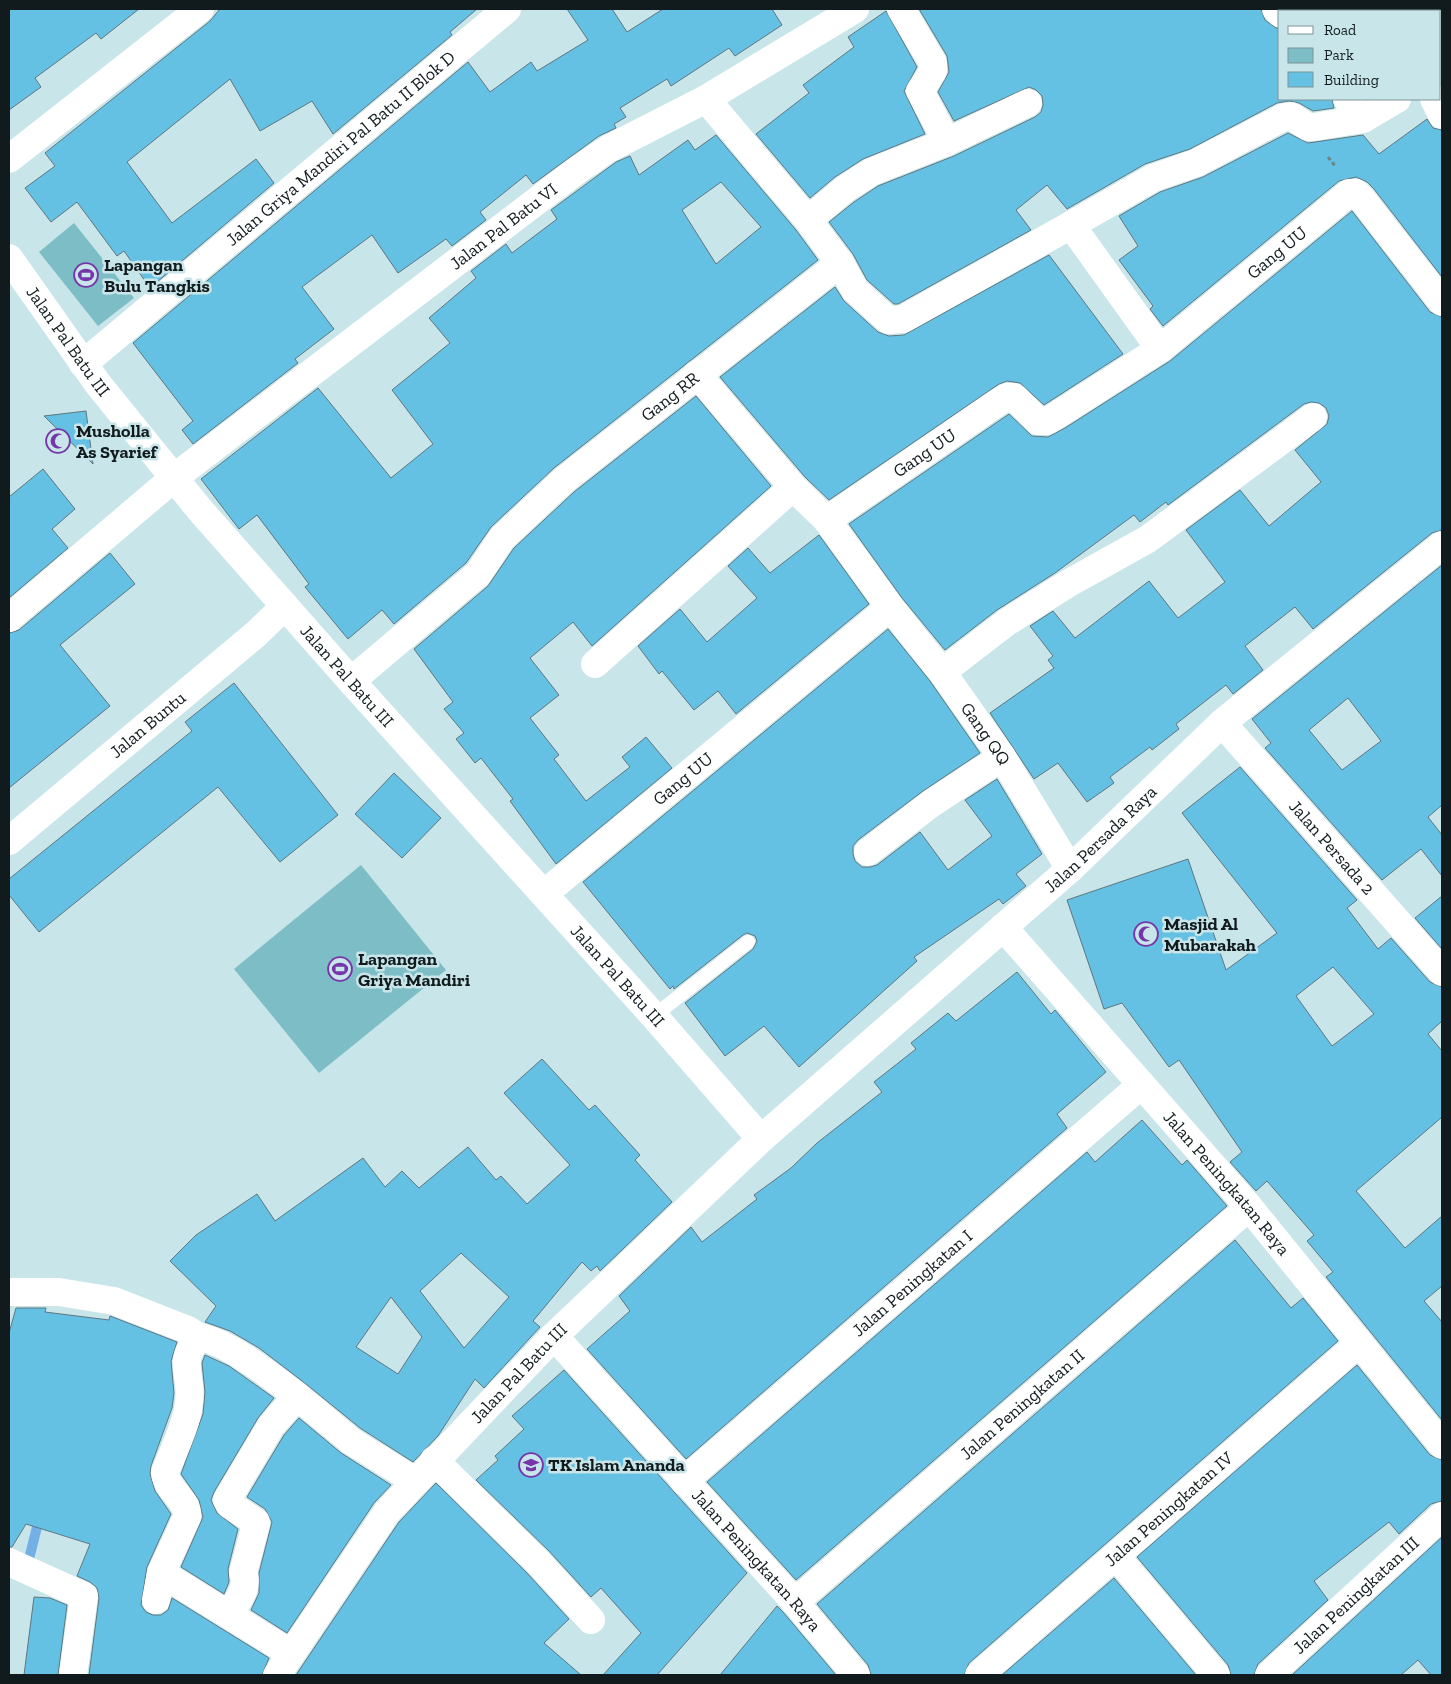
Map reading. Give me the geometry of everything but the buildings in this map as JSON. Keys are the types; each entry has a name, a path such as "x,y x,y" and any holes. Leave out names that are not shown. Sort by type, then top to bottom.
{"street":[{"path":"9,159 200,9"},
{"name":"Jalan Griya Mandiri Pal Batu II Blok D","path":"83,364 507,9"},
{"name":"Jalan Pal Batu VI","path":"9,618 175,478 576,172 608,149 706,99 855,9"},
{"path":"901,9 933,63 933,71 920,91 947,142"},
{"path":"706,99 808,220 840,263 855,290 888,320 894,321 902,319 1153,178 1196,163 1284,117 1291,116 1308,127 1355,109 1393,100"},
{"path":"1434,100 1442,115"},
{"path":"808,220 845,189 871,172 947,142 1028,103"},
{"path":"1349,193 1356,193 1362,199 1442,302"},
{"name":"Gang UU","path":"827,520 1007,397 1014,396 1038,421 1047,421 1160,350 1349,193"},
{"path":"1071,225 1160,350"},
{"name":"Jalan Pal Batu III","path":"9,258 83,364 121,414 200,510 351,681 545,893 761,1139 554,1336 434,1460 387,1512 282,1666"},
{"name":"Gang RR","path":"351,681 478,574 502,538 564,480 840,263"},
{"path":"697,374 793,487 827,520 890,606"},
{"path":"942,672 1007,622 1069,583 1148,539 1313,417"},
{"path":"595,664 793,487"},
{"name":"Jalan Persada Raya","path":"761,1139 1070,869 1222,723 1442,545"},
{"name":"Jalan Buntu","path":"9,841 256,634 285,606"},
{"name":"Gang UU","path":"545,893 890,606"},
{"name":"Gang QQ","path":"890,606 942,672 1002,757 1070,869"},
{"name":"Jalan Persada 2","path":"1222,723 1442,972"},
{"path":"868,852 932,804 1002,757"},
{"name":"Jalan Peningkatan Raya","path":"1003,928 1249,1207 1442,1444"},
{"name":"Jalan Peningkatan I","path":"684,1482 1141,1085"},
{"name":"Jalan Peningkatan II","path":"795,1602 1249,1207"},
{"path":"9,1292 59,1292 114,1301 188,1330 199,1338 210,1339 263,1370 351,1441 415,1482"},
{"name":"Jalan Peningkatan Raya","path":"554,1336 684,1482 795,1602 856,1675"},
{"path":"156,1600 161,1573 186,1517 187,1510 165,1482 165,1472 189,1404 185,1360 192,1345 199,1338"},
{"name":"Jalan Peningkatan IV","path":"979,1675 1359,1343"},
{"path":"229,1615 245,1586 246,1579 243,1573 256,1524 230,1505 228,1500 271,1426 297,1396"},
{"path":"434,1460 538,1562 591,1620"},
{"name":"Jalan Peningkatan III","path":"1268,1675 1442,1516"},
{"path":"1116,1556 1216,1675"},
{"path":"9,1562 84,1596 73,1675"},
{"path":"161,1573 229,1615 282,1666"}],"lane":[{"path":"654,1016 748,942"}],"path":[{"path":"1308,127 1312,137 1352,187 1349,193"}],"green space":[{"name":"Lapangan Bulu Tangkis","path":"74,223 134,298 98,326 39,252"},
{"name":"Lapangan Griya Mandiri","path":"361,865 446,970 319,1073 234,969"}],"waterway":[{"path":"27,1567 40,1515"}],"place":[{"name":"Lapangan Bulu Tangkis","path":"86,275"},
{"name":"Musholla As Syarief","path":"58,441"},
{"name":"Masjid Al Mubarakah","path":"1146,934"},
{"name":"Lapangan Griya Mandiri","path":"340,969"},
{"name":"TK Islam Ananda","path":"531,1465"}]}
